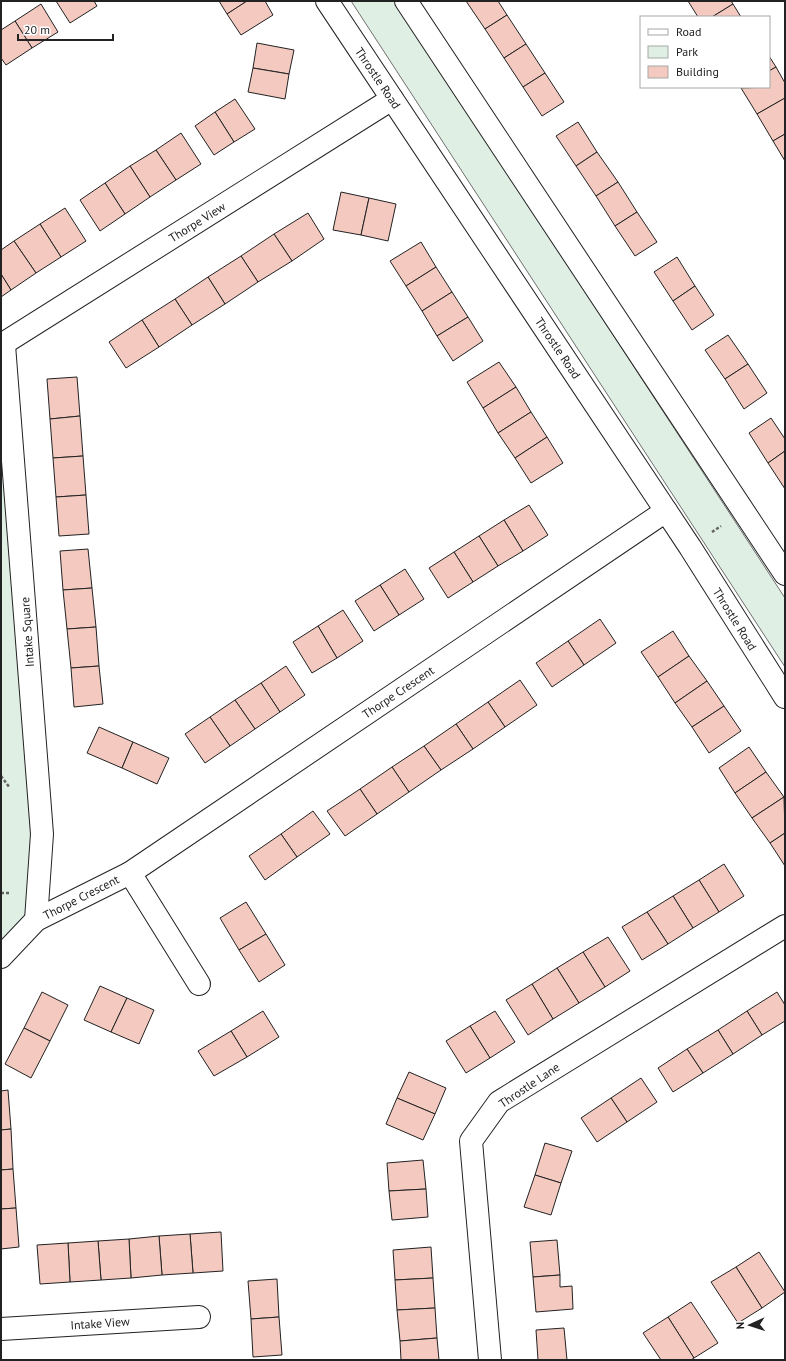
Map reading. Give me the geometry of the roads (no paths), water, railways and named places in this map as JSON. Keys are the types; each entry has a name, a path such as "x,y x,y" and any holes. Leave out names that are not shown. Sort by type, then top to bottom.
{"street":[{"name":"Throstle Road","path":"327,1 690,547 785,697"},
{"path":"406,1 785,574"},
{"name":"Thorpe View","path":"2,345 392,99"},
{"name":"Intake Square","path":"2,345 42,834 36,920"},
{"name":"Thorpe Crescent","path":"1,957 36,920 130,873 666,511"},
{"name":"Thorpe Crescent","path":"130,873 199,984"},
{"name":"Throstle Lane","path":"490,1360 471,1141 499,1102 785,926"},
{"name":"Intake View","path":"1,1329 199,1317"}]}
